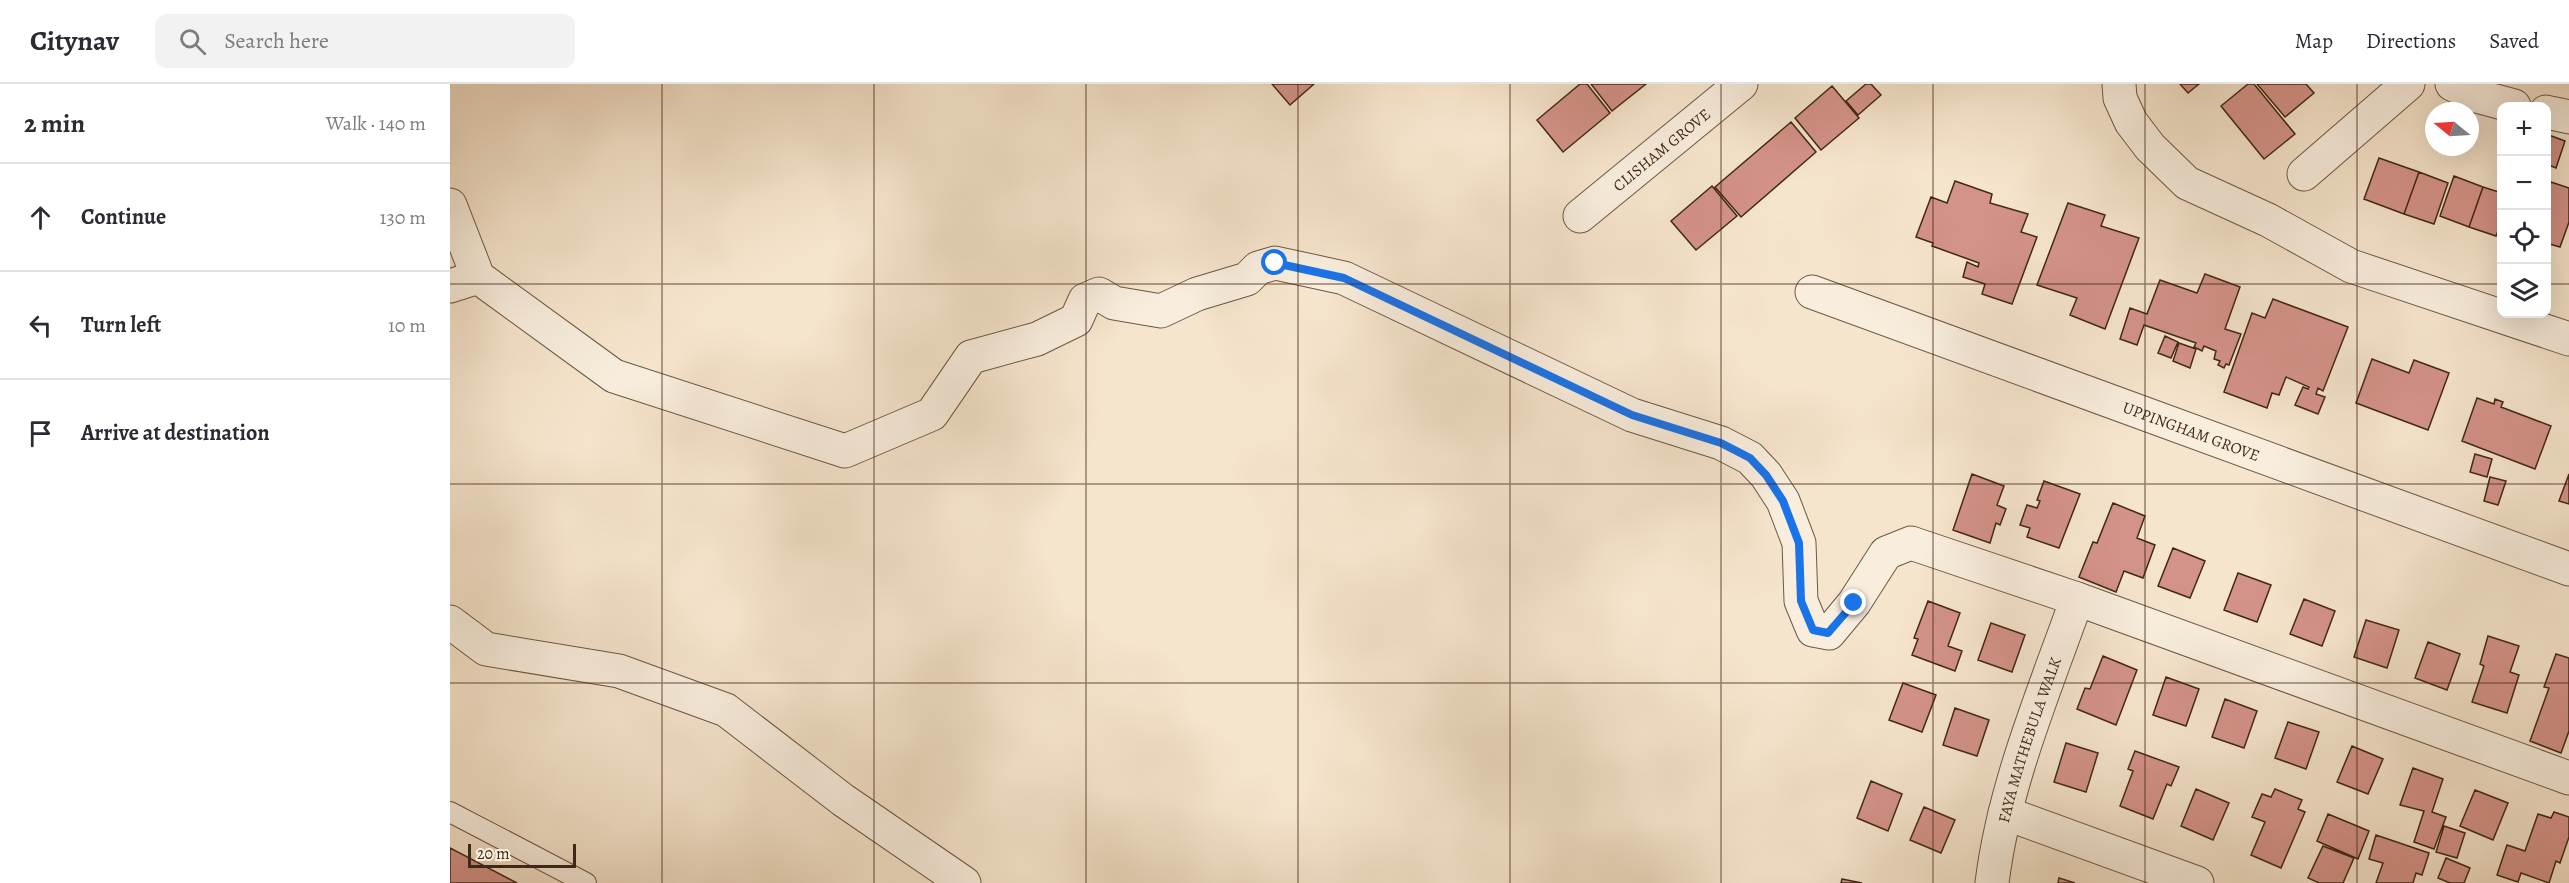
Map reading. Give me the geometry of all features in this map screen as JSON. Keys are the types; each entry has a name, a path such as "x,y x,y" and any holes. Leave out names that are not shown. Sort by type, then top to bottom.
{"street":[{"name":"CLISHAM GROVE","path":"1580,216 1741,84"},
{"path":"2119,84 2120,98 2131,122 2150,147 2187,183 2268,220 2350,266 2569,339"},
{"path":"2304,174 2408,84"},
{"path":"2452,84 2476,96 2499,102"},
{"path":"2551,113 2569,117"},
{"path":"450,205 464,282 614,376 845,451 932,414 971,357 1037,339 1076,320 1085,300 1100,294 1114,303 1161,311 1197,294 1246,279 1258,268 1275,263 1344,278 1632,415 1721,443 1750,458 1766,475 1783,501 1799,543 1801,601 1813,630 1828,633 1854,603 1886,553 1911,543 2077,599 2569,778"},
{"name":"UPPINGHAM GROVE","path":"1812,292 2569,569"},
{"name":"FAYA MATHEBULA WALK","path":"1992,883 1996,851 2005,813 2030,728 2077,599"},
{"path":"450,622 486,650 619,671 726,710 843,800 964,883"},
{"path":"2005,813 2197,883"}],"lane":[{"path":"450,812 586,883"}],"building":[{"path":"1272,84 1314,84 1290,105"},
{"path":"1580,84 1587,84 1610,113 1563,152 1537,120"},
{"path":"1591,84 1646,84 1612,111"},
{"path":"1866,84 1871,84 1881,95 1858,115 1846,101"},
{"path":"2180,84 2199,84 2188,93"},
{"path":"2248,84 2254,84 2295,134 2264,159 2221,106"},
{"path":"2257,84 2306,84 2314,93 2285,117"},
{"path":"1832,86 1859,118 1821,150 1795,118"},
{"path":"1791,122 1816,152 1741,217 1715,187"},
{"path":"2551,136 2565,141 2556,168 2551,166"},
{"path":"2379,158 2419,172 2404,214 2364,199"},
{"path":"2419,172 2448,183 2434,224 2404,214"},
{"path":"2454,176 2483,187 2469,227 2440,216"},
{"path":"1955,181 1992,194 1990,203 2028,214 2021,232 2037,237 2012,304 1982,294 1985,284 1963,277 1967,262 1978,267 1979,263 1932,246 1933,243 1916,237 1931,197 1947,203"},
{"path":"2551,182 2569,188 2569,222 2560,247 2551,244"},
{"path":"1712,186 1737,216 1696,250 1671,221"},
{"path":"2483,187 2497,191 2496,236 2469,227"},
{"path":"2068,203 2105,215 2101,226 2139,238 2105,329 2070,315 2077,298 2037,285"},
{"path":"2205,274 2240,287 2225,329 2241,334 2229,365 2226,364 2224,368 2218,365 2220,361 2214,359 2216,351 2204,346 2202,351 2194,347 2196,343 2144,325 2137,345 2120,339 2130,308 2147,314 2160,280 2197,293"},
{"path":"2273,299 2348,327 2323,391 2318,388 2316,394 2325,397 2318,414 2295,405 2303,387 2308,389 2309,387 2286,377 2279,395 2272,393 2267,408 2224,392 2252,313 2265,318"},
{"path":"2165,336 2178,342 2171,358 2158,353"},
{"path":"2179,343 2196,349 2190,368 2173,361"},
{"path":"2372,359 2409,373 2414,360 2449,373 2428,430 2356,403"},
{"path":"2477,398 2494,404 2495,399 2503,402 2501,407 2551,426 2535,469 2462,441"},
{"path":"2475,454 2492,459 2487,477 2470,472"},
{"path":"1972,474 2004,486 1997,505 2006,509 2000,525 1996,523 1990,543 1953,530"},
{"path":"2569,474 2569,504 2559,501"},
{"path":"2490,477 2506,481 2498,505 2484,501"},
{"path":"2044,481 2080,494 2059,548 2027,537 2030,528 2020,525 2027,505 2037,508 2040,501 2037,500"},
{"path":"2113,503 2145,516 2137,538 2155,545 2143,578 2124,571 2116,592 2079,577 2093,542 2097,543"},
{"path":"2173,548 2205,561 2190,598 2158,586"},
{"path":"2238,573 2271,585 2257,622 2224,610"},
{"path":"2304,599 2335,611 2322,646 2290,634"},
{"path":"1928,601 1960,613 1948,646 1962,651 1955,671 1912,655 1918,639 1914,638"},
{"path":"2366,620 2399,630 2387,668 2354,657"},
{"path":"1991,623 2025,635 2012,672 1978,660"},
{"path":"2488,636 2519,646 2510,672 2519,675 2507,713 2472,702 2484,666 2480,664"},
{"path":"2428,642 2460,654 2447,690 2415,678"},
{"path":"2556,654 2569,658 2569,731 2561,753 2530,741 2549,688 2544,687"},
{"path":"2103,656 2137,670 2116,725 2077,709 2085,688 2090,689"},
{"path":"2166,677 2199,689 2186,726 2153,715"},
{"path":"1903,683 1936,695 1922,732 1889,720"},
{"path":"2225,699 2257,711 2244,748 2212,737"},
{"path":"1955,708 1989,720 1977,756 1943,745"},
{"path":"2288,722 2319,732 2306,769 2275,758"},
{"path":"2066,743 2098,753 2086,792 2054,782"},
{"path":"2352,746 2383,759 2368,794 2337,782"},
{"path":"2135,751 2179,767 2171,786 2167,784 2153,819 2120,806 2133,771 2128,769"},
{"path":"2413,768 2443,779 2432,812 2446,817 2434,849 2414,842 2424,811 2400,805"},
{"path":"1871,781 1902,794 1888,831 1857,818"},
{"path":"2196,789 2229,803 2213,840 2181,826"},
{"path":"2275,789 2302,800 2298,809 2305,812 2281,868 2251,855 2265,822 2252,817 2262,794 2271,797"},
{"path":"2475,790 2508,803 2493,840 2460,826"},
{"path":"1924,807 1955,820 1941,853 1910,840"},
{"path":"2554,812 2569,817 2569,837 2560,863 2556,861 2549,883 2521,873 2518,882 2497,875 2507,845 2525,851 2538,814 2551,818"},
{"path":"2328,814 2369,831 2358,859 2317,841"},
{"path":"2444,826 2465,833 2457,858 2436,852"},
{"path":"2376,835 2429,853 2422,875 2416,873 2413,883 2376,883 2383,863 2369,859"},
{"path":"2323,846 2354,858 2343,883 2319,883 2308,878"},
{"path":"450,848 517,883 450,883"},
{"path":"2446,858 2470,868 2464,883 2450,883 2438,878"},
{"path":"2059,878 2075,883 2058,883"},
{"path":"1842,879 1862,883 1841,883"}],"route":[{"path":"1275,263 1344,278 1632,415 1721,443 1750,458 1766,475 1783,501 1799,543 1801,601 1813,630 1828,633 1854,603"}]}
